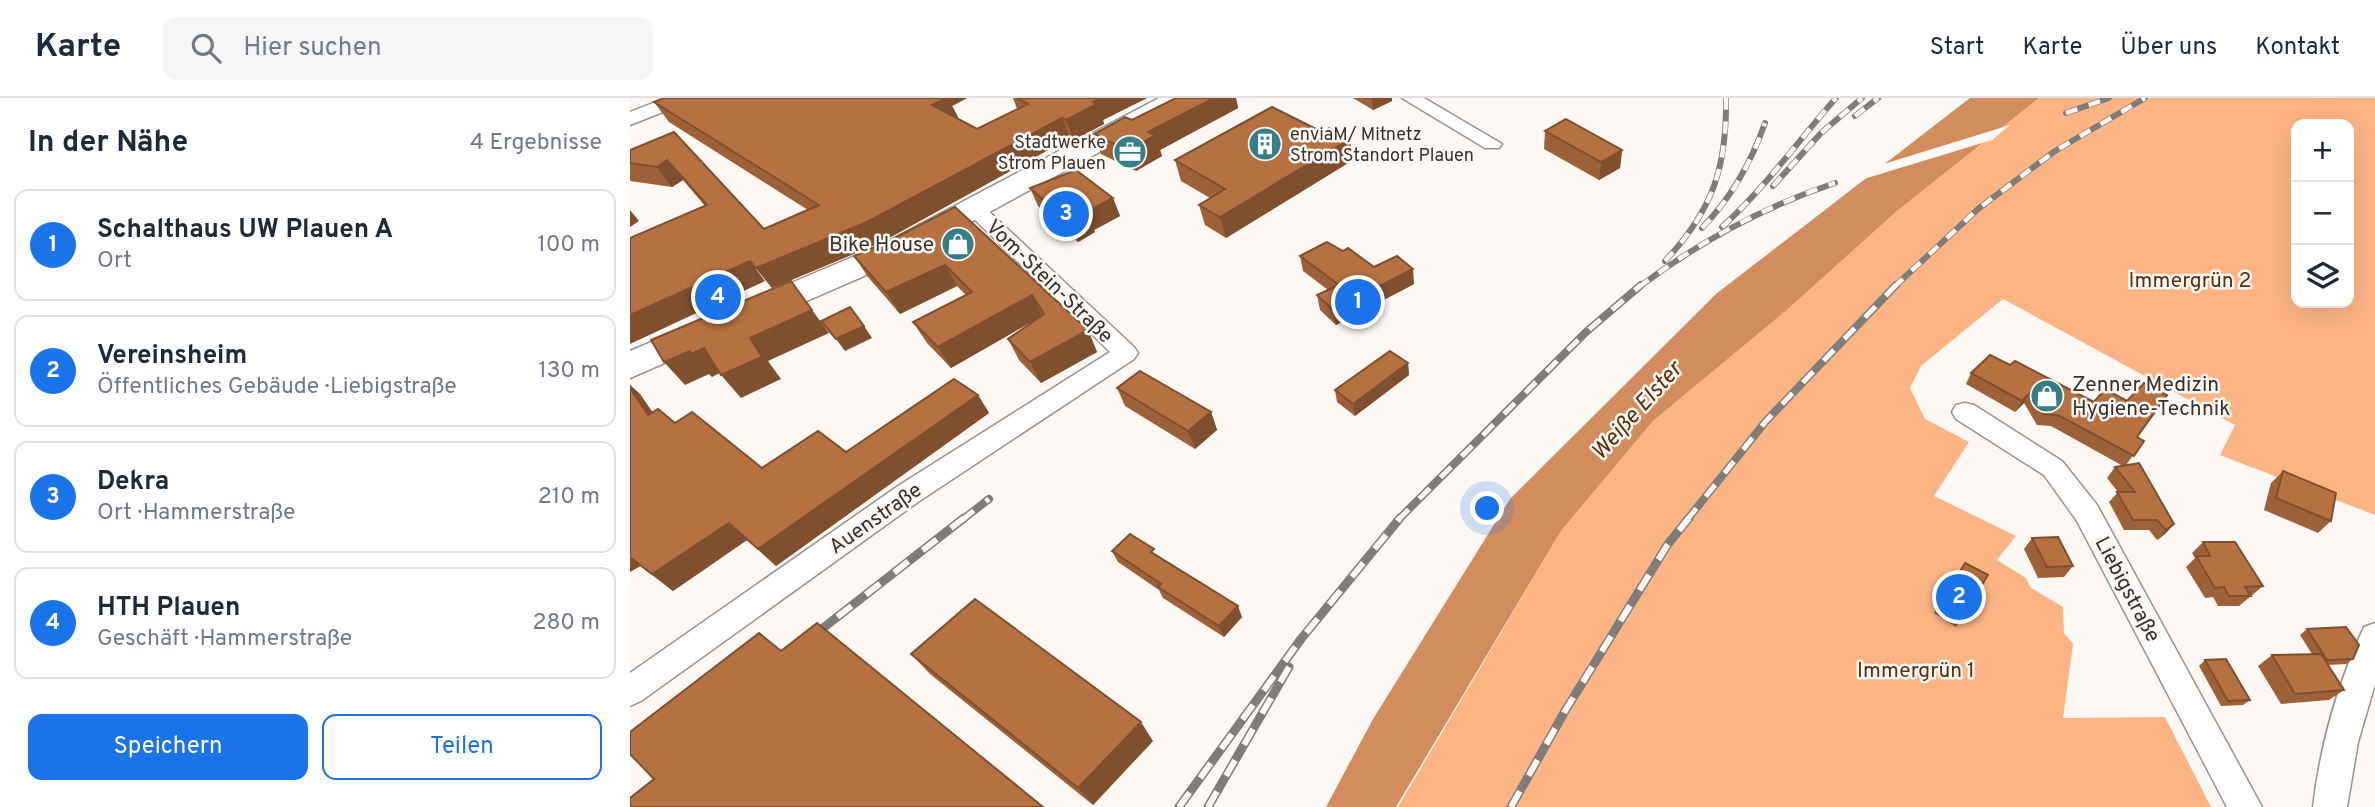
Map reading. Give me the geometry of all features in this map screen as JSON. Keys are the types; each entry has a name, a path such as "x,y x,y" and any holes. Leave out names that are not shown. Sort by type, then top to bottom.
{"main road":[{"path":"630,365 892,252 1179,98"}],"street":[{"path":"632,118 682,98"},
{"path":"1412,98 1492,144"},
{"name":"Vom-Stein-Straße","path":"975,209 1126,353"},
{"name":"Auenstraße","path":"635,679 908,494 1126,353"},
{"name":"Liebigstraße","path":"1965,412 2053,468 2087,513 2245,807"},
{"path":"2330,807 2332,777 2339,750 2375,637"}],"green space":[{"path":"2039,98 2375,98 2375,515 2220,455 2235,425 2003,299 1921,366 1910,388 1925,419 1969,442 1934,496 2016,536 1997,560 2026,578 2031,588 2063,607 2064,633 2073,644 2063,718 2165,717 2211,807 1398,807 1561,531 1653,421 1788,309 1897,211"}],"water":[{"name":"Weiße Elster","path":"1970,98 2039,98 1897,211 1788,309 1653,421 1561,531 1396,807 1326,807 1373,719 1510,499 1716,294"}],"pier":[{"path":"2010,125 1992,140 1854,182 1874,167"}],"building":[{"path":"664,98 947,98 932,105 977,129 1028,104 1017,98 1100,98 1093,102 1097,104 1066,120 1062,118 867,222 756,268 750,261 630,315 630,238 707,205 667,160 657,167 630,163 630,150 674,132 764,229 819,205 654,102"},
{"path":"1176,98 1214,98 1148,132 1155,135 1129,151 1094,134 1125,117 1132,120"},
{"path":"1272,107 1322,132 1329,128 1350,139 1220,217 1199,205 1225,189 1175,160"},
{"path":"1566,119 1622,150 1601,162 1545,131"},
{"path":"1076,170 1113,198 1086,212 1088,214 1071,225 1030,188"},
{"path":"955,207 1088,330 1030,362 1008,339 1044,314 1032,295 938,347 913,322 972,292 945,265 886,292 854,256"},
{"path":"1327,242 1343,251 1348,248 1374,267 1397,256 1413,269 1333,310 1317,295 1339,285 1300,256"},
{"path":"791,281 812,310 750,338 762,357 721,375 704,348 664,362 651,340"},
{"path":"850,307 864,326 836,339 821,321"},
{"path":"1390,351 1408,363 1353,404 1335,390"},
{"path":"1990,355 2010,365 2015,361 2094,402 2105,389 2127,401 2144,383 2167,395 2137,437 2144,441 2134,456 2058,415 2044,414 2031,392 2022,401 1971,373"},
{"path":"1140,371 1211,412 1188,431 1117,388"},
{"path":"954,379 978,395 758,549 729,523 652,574 630,557 630,388 648,415 658,409 675,423 692,412 762,468 818,431 846,452"},
{"path":"2139,463 2174,524 2166,530 2157,520 2133,520 2117,492 2135,492 2115,467"},
{"path":"2283,471 2336,493 2331,521 2276,498"},
{"path":"1130,534 1154,549 1151,552 1238,606 1219,626 1158,587 1161,584 1112,551"},
{"path":"2058,537 2073,566 2047,567 2032,538"},
{"path":"2203,542 2235,542 2263,586 2245,587 2251,596 2229,596 2224,587 2215,588 2196,556 2210,556"},
{"path":"1965,563 1988,575 1960,621 1938,608"},
{"path":"975,599 1141,722 1078,788 911,654"},
{"path":"817,623 1043,807 631,807 630,798 654,779 630,754 630,732 759,633 781,651"},
{"path":"2346,627 2359,645 2353,659 2327,660 2307,629"},
{"path":"2321,654 2344,690 2295,694 2272,655"},
{"path":"2226,659 2250,700 2228,701 2205,660"}],"railway":[{"path":"1665,261 1695,224 1714,186 1724,145 1726,98"},
{"path":"1722,227 1767,180 1836,98"},
{"path":"1773,186 1821,133 1862,98"},
{"path":"1855,116 1878,98"},
{"path":"2066,113 2109,98"},
{"path":"1895,286 1978,209 2055,151 2145,98"},
{"path":"1702,228 1723,204 1739,179 1765,123"},
{"path":"1639,287 1732,227 1782,203 1835,183"},
{"path":"1400,518 1586,332 1641,285"},
{"path":"1687,520 1766,421 1895,286"},
{"path":"962,520 989,499"},
{"path":"809,639 964,518"},
{"path":"1179,807 1301,639 1400,518"},
{"path":"1511,807 1565,711 1668,544 1689,518"},
{"path":"1208,807 1289,667"}],"place":[{"name":"enviaM/ Mitnetz Strom Standort Plauen","path":"1265,144"},
{"name":"Stadtwerke Strom Plauen","path":"1130,152"},
{"name":"Dekra","path":"1066,214"},
{"name":"Bike House","path":"958,244"},
{"name":"HTH Plauen","path":"718,297"},
{"name":"Schalthaus UW Plauen A","path":"1358,302"},
{"name":"Zenner Medizin Hygiene-Technik","path":"2047,396"},
{"name":"Vereinsheim","path":"1959,597"}],"park label":[{"name":"Immergrün 2","path":"2190,280"},
{"name":"Immergrün 1","path":"1916,670"}]}
